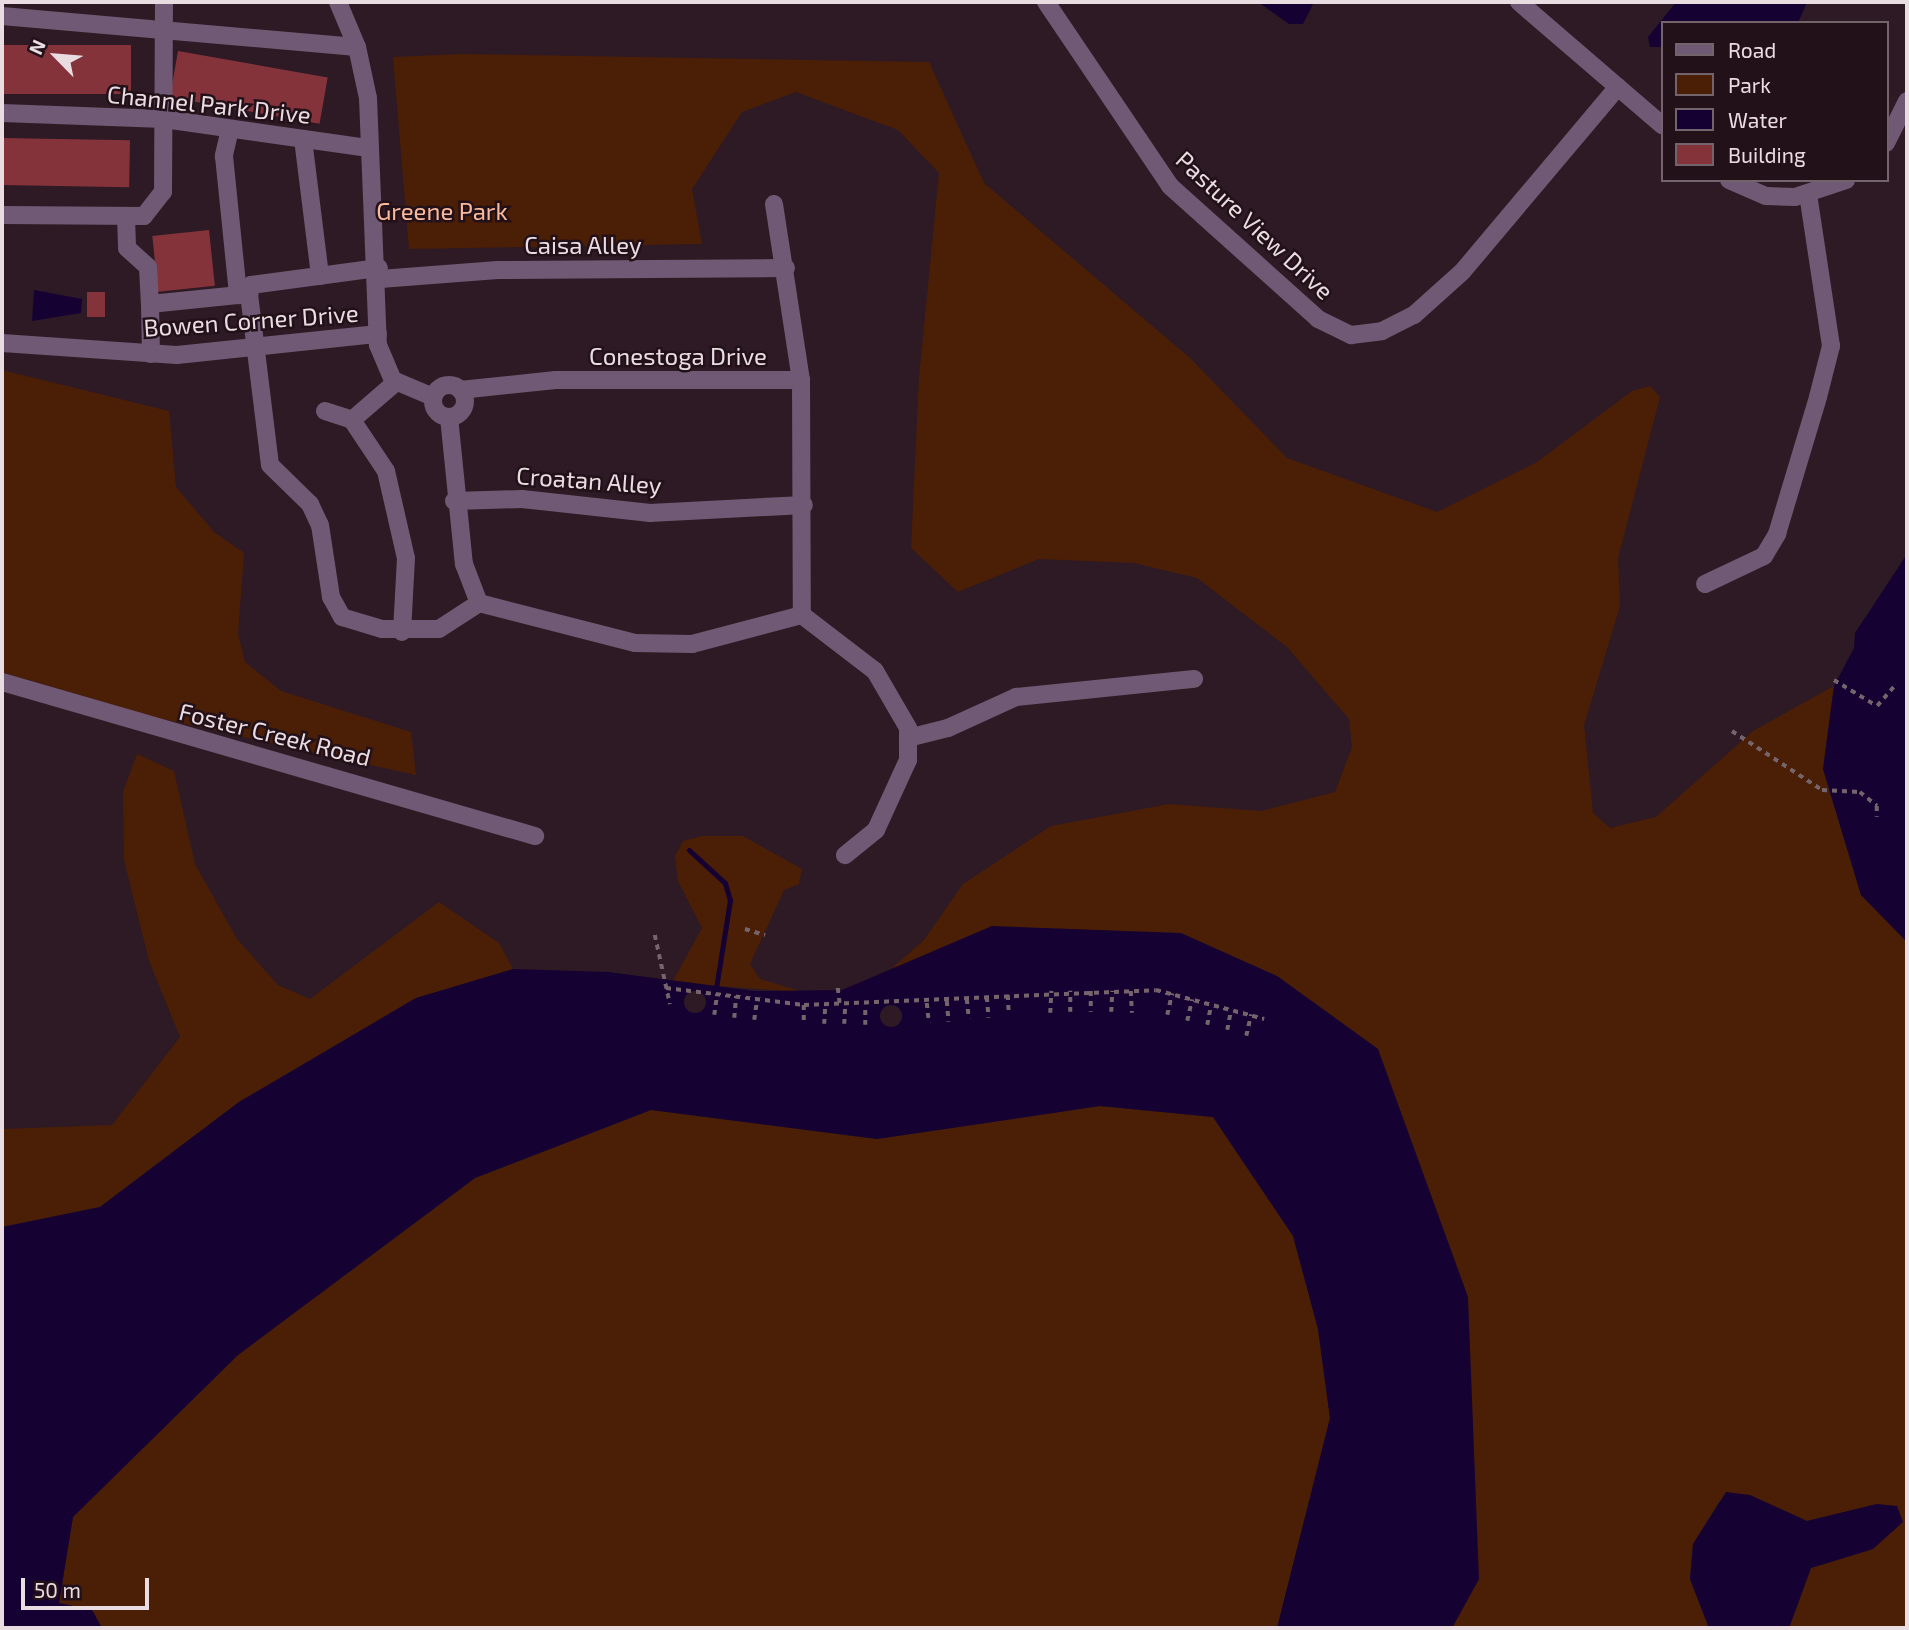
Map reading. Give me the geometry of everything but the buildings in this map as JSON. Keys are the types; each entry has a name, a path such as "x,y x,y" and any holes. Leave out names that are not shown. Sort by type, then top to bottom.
{"street":[{"path":"6,2 2,16 357,47"},
{"path":"2,215 144,216 163,192 164,2"},
{"path":"338,2 357,47 369,148 379,273 378,334 384,366 396,382 433,397"},
{"name":"Pasture View Drive","path":"1046,2 1170,186 1318,319 1351,335 1382,331 1415,315 1462,272 1618,87"},
{"path":"1519,2 1660,123"},
{"path":"1888,139 1907,101"},
{"name":"Channel Park Drive","path":"2,113 164,119 369,148"},
{"path":"230,129 224,156 244,294 255,347 270,465 310,504 320,525 331,597 342,617 402,632 439,629 479,603 635,643 692,644 802,615 875,671 908,738 908,760 876,830 845,855"},
{"path":"303,139 320,276"},
{"path":"1734,182 1766,196 1808,194 1841,182"},
{"path":"1705,584 1763,555 1777,534 1818,397 1831,346 1808,194"},
{"name":"Conestoga Drive","path":"775,204 801,380 804,505 802,615"},
{"path":"126,217 127,248 148,267 151,354"},
{"name":"Caisa Alley","path":"244,294 251,285 320,276 379,273 786,268"},
{"path":"150,304 244,294"},
{"name":"Bowen Corner Drive","path":"2,343 151,354 255,347 378,334"},
{"name":"Conestoga Drive","path":"460,390 555,380 801,380"},
{"path":"352,420 396,382"},
{"path":"433,397 446,385 460,390 464,405 449,417"},
{"path":"433,397 435,410 449,417"},
{"path":"325,411 352,420 386,471 402,527 402,632"},
{"path":"449,417 454,502 464,564 479,603"},
{"name":"Croatan Alley","path":"454,502 522,499 649,513 804,505"},
{"path":"908,738 948,728 1016,698 1194,679"},
{"name":"Foster Creek Road","path":"2,682 535,836"}],"path":[{"path":"1834,680 1877,706 1896,684"},
{"path":"1732,730 1822,790 1860,792 1877,806 1877,817"},
{"path":"745,929 765,935"},
{"path":"655,935 670,1004"},
{"path":"666,988 804,1005 927,1003 1051,991 1131,991 1172,994 1264,1018"},
{"path":"838,988 844,1024"},
{"path":"1051,991 1051,1013"},
{"path":"1070,991 1070,1012"},
{"path":"1091,991 1091,1012"},
{"path":"1111,1012 1112,991"},
{"path":"1131,991 1132,1013"},
{"path":"714,1015 717,994"},
{"path":"1167,1015 1172,994"},
{"path":"1008,995 1009,1015"},
{"path":"734,1018 736,996"},
{"path":"987,997 989,1018"},
{"path":"754,1020 757,999"},
{"path":"967,999 969,1019"},
{"path":"1187,1021 1192,1000"},
{"path":"947,1001 949,1021"},
{"path":"927,1003 929,1023"},
{"path":"1207,1025 1211,1004"},
{"path":"804,1005 804,1024"},
{"path":"824,1024 825,1005"},
{"path":"865,1005 865,1025"},
{"path":"1227,1030 1231,1010"},
{"path":"1246,1036 1251,1015"}],"green space":[{"name":"Greene Park","path":"461,54 929,62 984,183 1190,358 1287,458 1437,512 1537,462 1632,391 1650,386 1660,397 1618,558 1620,606 1584,725 1593,813 1610,828 1656,817 1753,731 1834,686 1823,769 1861,895 1907,942 1907,1628 1789,1628 1811,1568 1873,1549 1877,1504 1807,1521 1750,1495 1719,1502 1693,1544 1690,1579 1709,1628 1452,1628 1479,1579 1378,1049 1277,976 992,926 881,978 924,940 963,884 1051,826 1169,804 1261,811 1335,792 1352,747 1349,719 1287,647 1197,578 1134,563 1039,559 958,592 911,548 919,377 939,173 898,130 796,92 742,112 692,189 702,244 409,249 393,57"},
{"path":"2,370 169,411 176,487 214,532 244,553 238,634 245,662 281,691 411,732 416,775 158,718 2,672"},
{"path":"137,754 174,771 195,864 237,939 278,985 310,999 439,902 499,943 513,969 416,998 239,1102 100,1207 2,1227 2,1129 112,1125 180,1037 149,961 124,860 123,792"},
{"path":"702,836 743,836 802,869 799,884 784,890 750,964 760,979 803,992 672,983 702,928 678,881 675,856 683,841"},
{"path":"1100,1106 1213,1117 1293,1236 1318,1329 1330,1418 1277,1628 102,1628 92,1610 59,1603 73,1517 238,1355 475,1178 651,1110 877,1139"}],"water":[{"path":"1258,2 1314,2 1303,24 1289,24"},
{"path":"1676,2 1807,2 1799,21 1661,21"},
{"path":"1660,22 1660,47 1650,47 1648,37"},
{"path":"34,290 82,299 81,313 32,321"},
{"path":"1907,554 1907,942 1861,895 1823,769 1834,686 1854,648 1855,633"},
{"path":"992,926 1181,933 1277,976 1378,1049 1468,1297 1479,1579 1452,1628 1277,1628 1330,1418 1318,1329 1293,1236 1213,1117 1100,1106 877,1139 651,1110 475,1178 238,1355 73,1517 59,1603 92,1610 102,1628 2,1628 2,1227 100,1207 239,1102 416,998 513,969 608,972 755,991 842,990"},
{"path":"1726,1492 1750,1495 1807,1521 1877,1504 1897,1506 1903,1522 1873,1549 1811,1568 1789,1628 1709,1628 1690,1579 1693,1544"}],"pier":[{"path":"695,991 703,994 706,1002 703,1010 695,1013 687,1010 684,1002 687,994"},
{"path":"891,1005 901,1012 902,1016 895,1026 891,1027 881,1020 880,1016 887,1006"}],"waterway":[{"path":"689,850 725,883 730,900 716,988"}]}
